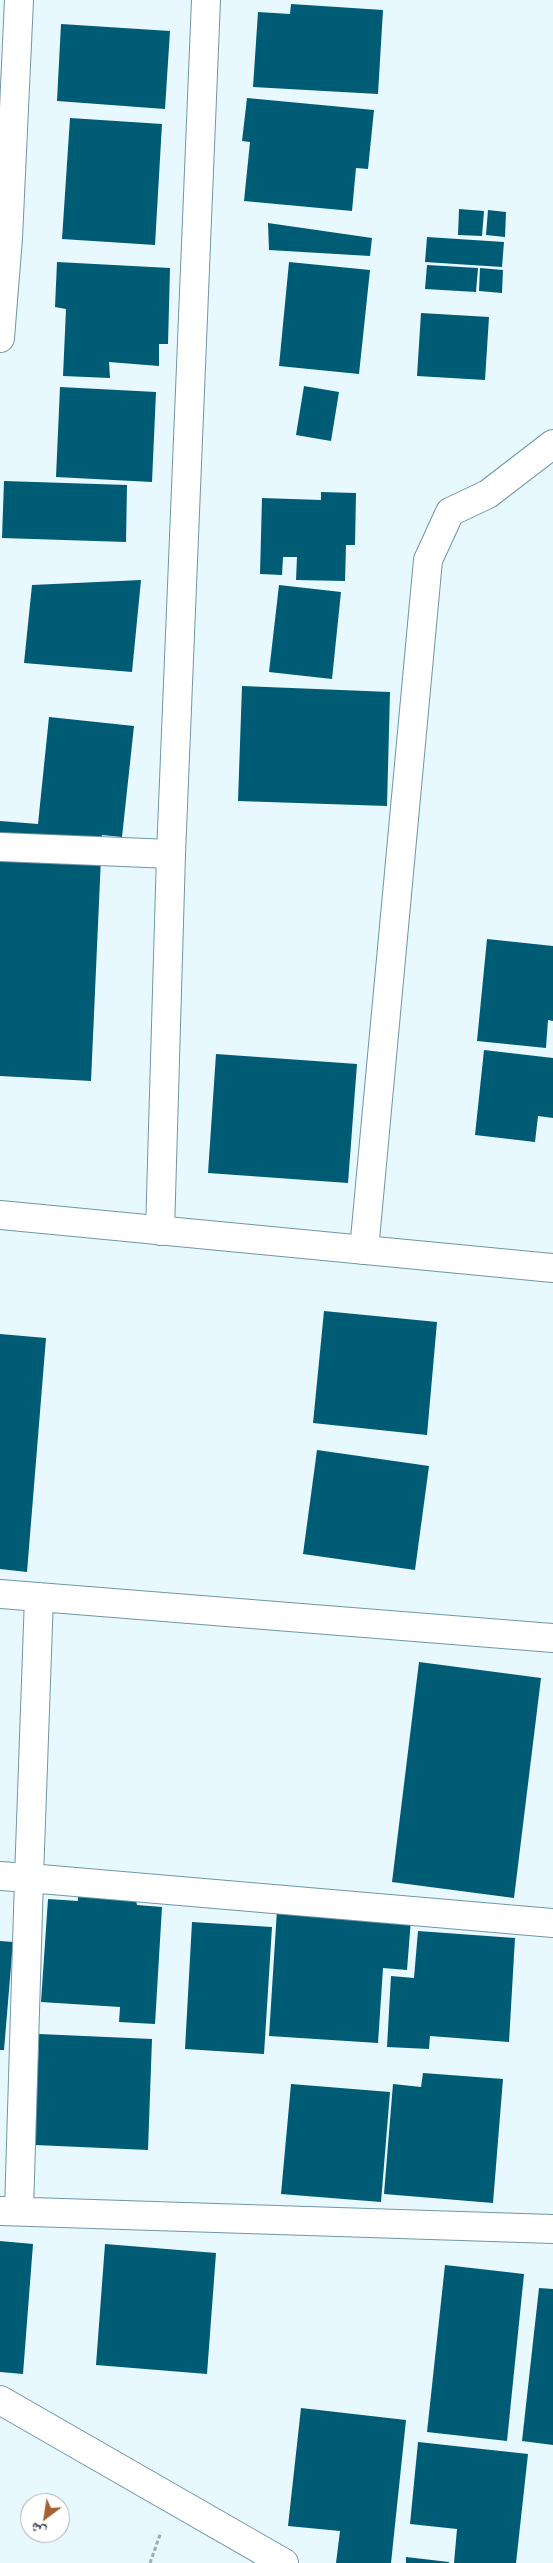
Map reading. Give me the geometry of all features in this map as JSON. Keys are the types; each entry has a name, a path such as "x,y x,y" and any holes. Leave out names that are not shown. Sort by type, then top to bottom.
{"street":[{"path":"0,338 4,238 19,0"},
{"path":"160,1231 171,854 206,0"},
{"path":"364,1250 428,560 450,512 488,494 553,444"},
{"path":"0,847 171,854"},
{"path":"0,1215 553,1268"},
{"path":"0,1594 553,1638"},
{"path":"39,1597 29,1878 9,2211 553,2229"},
{"path":"0,1876 553,1923"},
{"path":"0,2400 284,2563"}],"building":[{"path":"291,4 383,10 378,94 253,87 258,12 290,14"},
{"path":"61,24 170,31 165,109 57,101"},
{"path":"247,98 374,110 368,169 356,168 352,211 244,201 250,142 242,141"},
{"path":"70,118 162,124 155,245 62,239"},
{"path":"459,209 484,211 482,236 458,235"},
{"path":"488,210 506,212 505,237 486,235"},
{"path":"268,223 372,238 370,256 269,250"},
{"path":"427,237 504,242 502,267 425,262"},
{"path":"57,262 170,268 168,344 159,344 159,366 109,362 110,378 63,376 66,309 55,307"},
{"path":"289,262 370,270 359,374 279,366"},
{"path":"427,265 478,268 476,292 425,289"},
{"path":"480,268 503,270 502,293 479,291"},
{"path":"421,313 489,317 485,380 417,376"},
{"path":"304,386 339,392 331,441 296,435"},
{"path":"60,387 156,392 152,482 56,477"},
{"path":"4,481 127,485 126,542 2,538"},
{"path":"321,492 356,493 355,545 346,545 345,581 296,580 297,557 283,557 282,575 260,574 262,498 321,500"},
{"path":"141,580 132,672 24,663 32,585"},
{"path":"279,585 341,592 332,679 269,672"},
{"path":"242,686 390,692 387,806 238,801"},
{"path":"49,717 134,726 122,837 102,835 91,1081 0,1076 0,821 38,824"},
{"path":"487,939 553,946 553,1021 548,1020 546,1048 477,1041"},
{"path":"484,1050 553,1058 553,1118 538,1116 535,1142 475,1135"},
{"path":"216,1054 357,1064 348,1183 208,1173"},
{"path":"324,1311 437,1322 427,1435 313,1423"},
{"path":"0,1334 46,1338 27,1572 0,1569"},
{"path":"317,1450 429,1466 415,1570 303,1554"},
{"path":"419,1662 541,1678 514,1898 392,1882"},
{"path":"78,1896 136,1900 137,1905 162,1907 155,2024 119,2022 120,2007 41,2002 48,1899 78,1901"},
{"path":"277,1910 411,1919 407,1970 383,1968 378,2043 269,2036"},
{"path":"192,1922 272,1927 264,2054 185,2049"},
{"path":"418,1931 515,1938 509,2042 430,2036 429,2049 387,2047 391,1976 414,1978"},
{"path":"0,1941 13,1942 4,2050 0,2050"},
{"path":"39,2034 152,2039 148,2150 35,2145"},
{"path":"423,2073 503,2079 493,2203 384,2194 393,2084 421,2087"},
{"path":"291,2084 390,2092 381,2202 281,2194"},
{"path":"0,2241 33,2244 23,2374 0,2372"},
{"path":"105,2244 216,2253 207,2374 96,2365"},
{"path":"445,2265 524,2274 507,2441 427,2432"},
{"path":"539,2288 553,2289 553,2445 522,2441"},
{"path":"301,2408 406,2420 391,2563 336,2563 340,2531 288,2526"},
{"path":"418,2442 528,2454 516,2563 454,2563 457,2529 410,2524"},
{"path":"406,2557 449,2562 449,2563 406,2563"}]}
